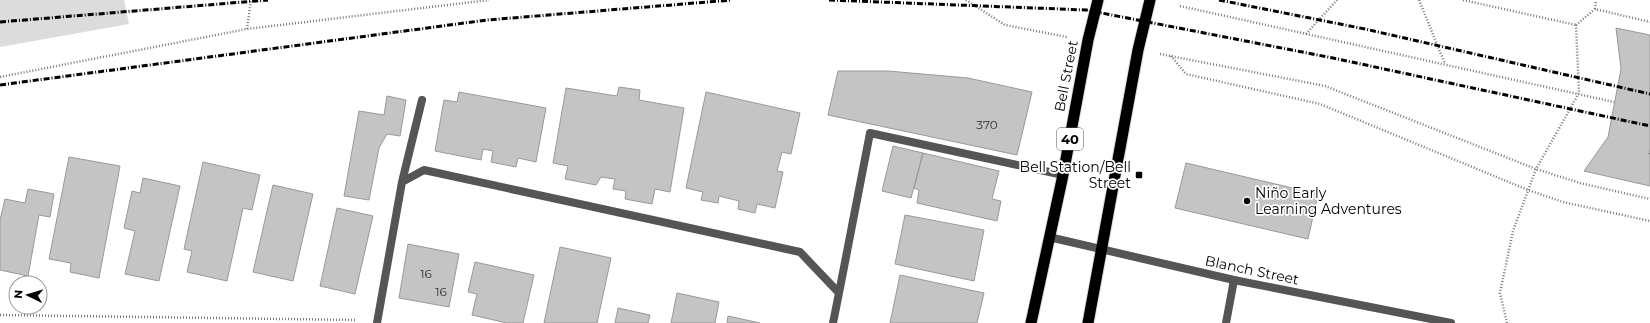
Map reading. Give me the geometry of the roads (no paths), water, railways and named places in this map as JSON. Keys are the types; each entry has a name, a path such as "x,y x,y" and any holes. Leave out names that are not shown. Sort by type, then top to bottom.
{"highway":[{"name":"Bell Street","path":"1031,323 1063,175 1088,40 1098,0"},
{"path":"1088,323 1138,50 1150,0"}],"street":[{"path":"377,322 402,182 422,100"},
{"path":"834,323 870,133 1063,175"},
{"path":"402,182 424,170 800,252 839,293"},
{"name":"Blanch Street","path":"1049,237 1234,280 1451,323"},
{"path":"1226,323 1234,280"}],"railway":[{"path":"0,22 268,0"},
{"path":"0,85 487,20 732,0"},
{"path":"829,0 1086,10 1333,58 1650,126"},
{"path":"1219,0 1365,29 1650,94"}],"place":[{"name":"Bell Station/Bell Street","path":"1139,175"},
{"name":"Niño Early Learning Adventures","path":"1247,201"}]}
